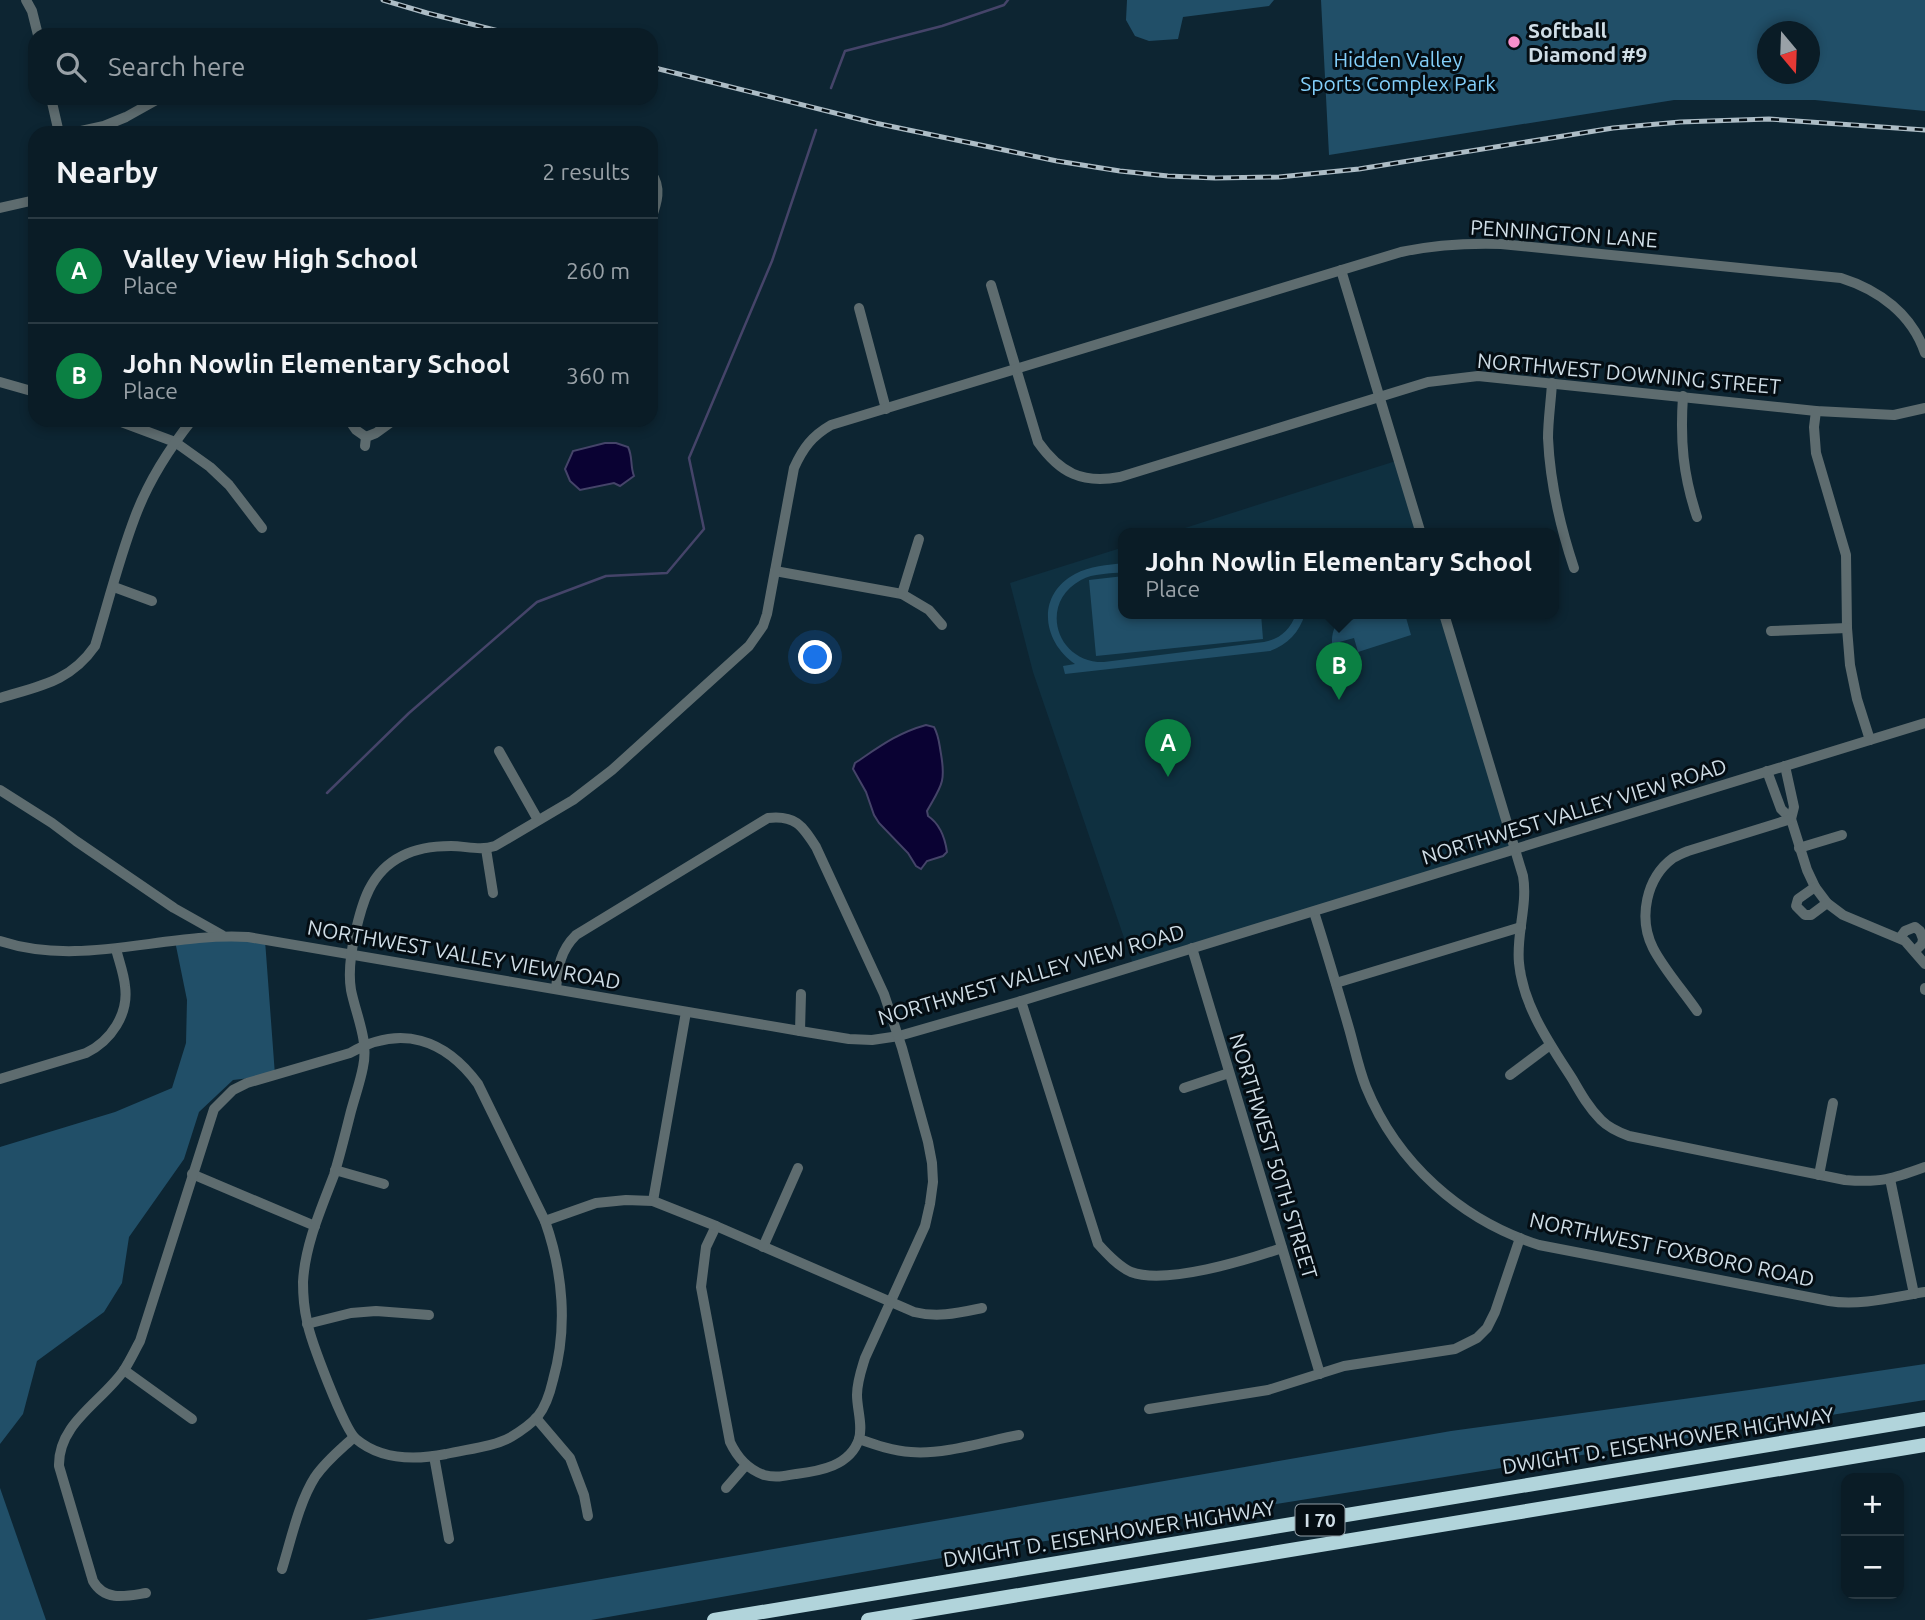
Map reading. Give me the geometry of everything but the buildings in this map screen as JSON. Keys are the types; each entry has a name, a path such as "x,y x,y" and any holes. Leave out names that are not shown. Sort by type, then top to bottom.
{"highway":[{"name":"DWIGHT D. EISENHOWER HIGHWAY","path":"714,1620 1925,1419"},
{"name":"I 70","path":"869,1620 1925,1445"}],"street":[{"path":"28,0 36,28"},
{"path":"53,105 57,126"},
{"path":"104,126 147,105"},
{"path":"0,208 28,202"},
{"name":"PENNINGTON LANE","path":"486,849 581,795 749,646 763,626 767,614 794,468 803,448 831,425 1401,252 1424,247 1479,243 1841,278 1875,292 1892,304 1910,324 1925,353"},
{"path":"1341,271 1418,528"},
{"path":"991,285 1016,370"},
{"path":"859,308 886,409"},
{"name":"NORTHWEST DOWNING STREET","path":"1016,370 1038,442 1046,455 1066,472 1092,480 1120,477 1428,382 1457,377 1478,376 1552,383 1816,411 1894,415 1925,408"},
{"path":"0,382 28,391"},
{"path":"1552,383 1549,451 1560,521 1574,568"},
{"path":"1683,396 1682,456 1697,517"},
{"path":"1816,411 1815,453 1846,555 1850,665 1870,740"},
{"path":"135,427 175,442 211,467 229,485 262,528"},
{"path":"0,698 46,684 65,675 81,664 95,646 135,516 175,442 187,427"},
{"path":"354,427 366,441 384,427"},
{"path":"902,594 919,539"},
{"path":"775,571 902,594 929,610 942,625"},
{"path":"114,587 152,601"},
{"path":"1445,619 1525,887 1518,959 1520,975 1530,1004 1550,1045 1592,1110 1616,1132 1629,1136 1819,1175 1865,1181 1890,1179 1925,1167"},
{"path":"1771,631 1847,628"},
{"name":"NORTHWEST VALLEY VIEW ROAD","path":"0,941 42,950 76,952 223,935 248,937 800,1031 872,1040 899,1036 1021,1001 1925,723"},
{"path":"499,751 538,820"},
{"path":"1785,766 1794,807 1791,819 1799,848 1815,887 1827,904 1843,915 1905,941 1925,964"},
{"path":"1768,771 1781,809 1791,819"},
{"path":"0,790 174,908 223,935"},
{"path":"556,989 561,957 566,945 576,935 768,818 781,816 796,820 816,847 884,994 899,1036 928,1142 933,1182 925,1226 858,1379 859,1439 842,1460 821,1471 776,1477 765,1475 746,1465 736,1455 730,1442 701,1287 706,1247 716,1226"},
{"path":"1697,1011 1653,949 1647,935 1644,914 1654,881 1673,859 1688,851 1791,819"},
{"path":"1799,848 1842,835"},
{"path":"146,1593 114,1597 97,1588 59,1466 60,1448 69,1430 124,1370 140,1341 214,1109 233,1090 247,1083 350,1053 365,1045 389,1039 407,1038 432,1044 450,1054 466,1068 478,1084 545,1221 553,1244 561,1286 562,1339 549,1398 536,1418 509,1438 495,1443 434,1456 399,1457 382,1454 354,1438 343,1420 307,1324 304,1301 305,1261 335,1170 364,1064 365,1045 350,987 351,953 361,904 376,878 387,867 401,857 435,846 486,849 493,893"},
{"path":"1815,887 1798,899 1800,912 1811,915 1827,904"},
{"name":"NORTHWEST FOXBORO ROAD","path":"1314,912 1366,1087 1396,1142 1422,1173 1456,1203 1499,1229 1539,1245 1842,1304 1920,1293"},
{"path":"1336,982 1521,927"},
{"path":"1900,938 1911,927 1920,931 1922,944 1915,951"},
{"name":"NORTHWEST 50TH STREET","path":"1192,948 1320,1374"},
{"path":"0,1079 86,1053 107,1039 123,1012 126,999 116,949"},
{"path":"800,1031 801,994"},
{"path":"1021,1001 1098,1244 1112,1259 1130,1271 1149,1276 1226,1266 1282,1248"},
{"path":"653,1201 686,1012"},
{"path":"1510,1075 1550,1045"},
{"path":"1184,1088 1229,1073"},
{"path":"1819,1175 1833,1103"},
{"path":"763,1247 798,1168"},
{"path":"335,1170 384,1184"},
{"path":"192,1174 315,1226"},
{"path":"1890,1179 1920,1293"},
{"path":"545,1221 596,1203 653,1201 914,1312 929,1316 982,1308"},
{"path":"1149,1409 1268,1390 1344,1366 1455,1349 1477,1338 1487,1328 1520,1238"},
{"path":"307,1324 351,1313 376,1311 429,1315"},
{"path":"124,1370 192,1419"},
{"path":"536,1418 570,1458 584,1495 588,1516"},
{"path":"859,1439 891,1450 915,1452 939,1451 1019,1435"},
{"path":"282,1569 306,1496 315,1478 328,1460 354,1438"},
{"path":"434,1456 449,1539"},
{"path":"726,1488 746,1465"}],"shaded area":[{"path":"605,443 628,447 634,476 620,486 614,483 580,490 570,481 565,469 573,451"},
{"path":"1399,460 1419,528 1185,528"},
{"path":"1118,549 1118,619 1445,619 1514,849 1134,967 1033,672 1010,583"},
{"path":"926,725 934,727 937,733 943,772 939,790 927,811 941,832 947,852 927,861 921,869 879,823 853,769 855,763 889,741"}],"green space":[{"path":"1127,0 1274,0 1269,6 1183,17 1178,39 1149,41 1135,36 1126,20"},
{"name":"Hidden Valley Sports Complex Park","path":"1321,0 1925,0 1925,111 1815,100 1674,100 1329,155"},
{"path":"1118,564 1118,573 1081,580 1068,590 1060,603 1057,616 1058,630 1064,643 1087,660 1104,662 1264,642 1284,633 1294,619 1303,619 1292,637 1270,651 1065,674 1063,666 1075,664 1064,654 1050,631 1049,606 1062,583 1081,571"},
{"path":"1118,577 1118,619 1261,619 1263,639 1096,656 1089,580"},
{"path":"1406,619 1411,635 1358,652 1354,638 1332,644 1333,632 1339,622"},
{"path":"265,940 275,1075 233,1080 199,1112 184,1159 129,1237 122,1283 104,1312 37,1361 23,1414 0,1444 0,1147 115,1112 172,1088 186,1043 187,1000 175,941"},
{"path":"1925,1364 1925,1400 970,1553 591,1620 366,1620 1451,1431"},
{"path":"0,1488 46,1620 0,1620"}],"waterway":[{"path":"831,88 845,51 942,26 1004,5 1008,0"},
{"path":"327,793 409,713 537,602 606,576 667,573 704,529 689,458 772,261 816,130"}],"railway":[{"path":"383,0 487,28"},
{"path":"658,69 875,123 1057,161 1168,176 1279,177 1359,169 1613,128 1680,122 1769,119 1925,130"}],"place":[{"name":"Softball Diamond #9","path":"1514,42"},
{"name":"John Nowlin Elementary School","path":"1339,700"},
{"name":"Valley View High School","path":"1168,777"}]}
